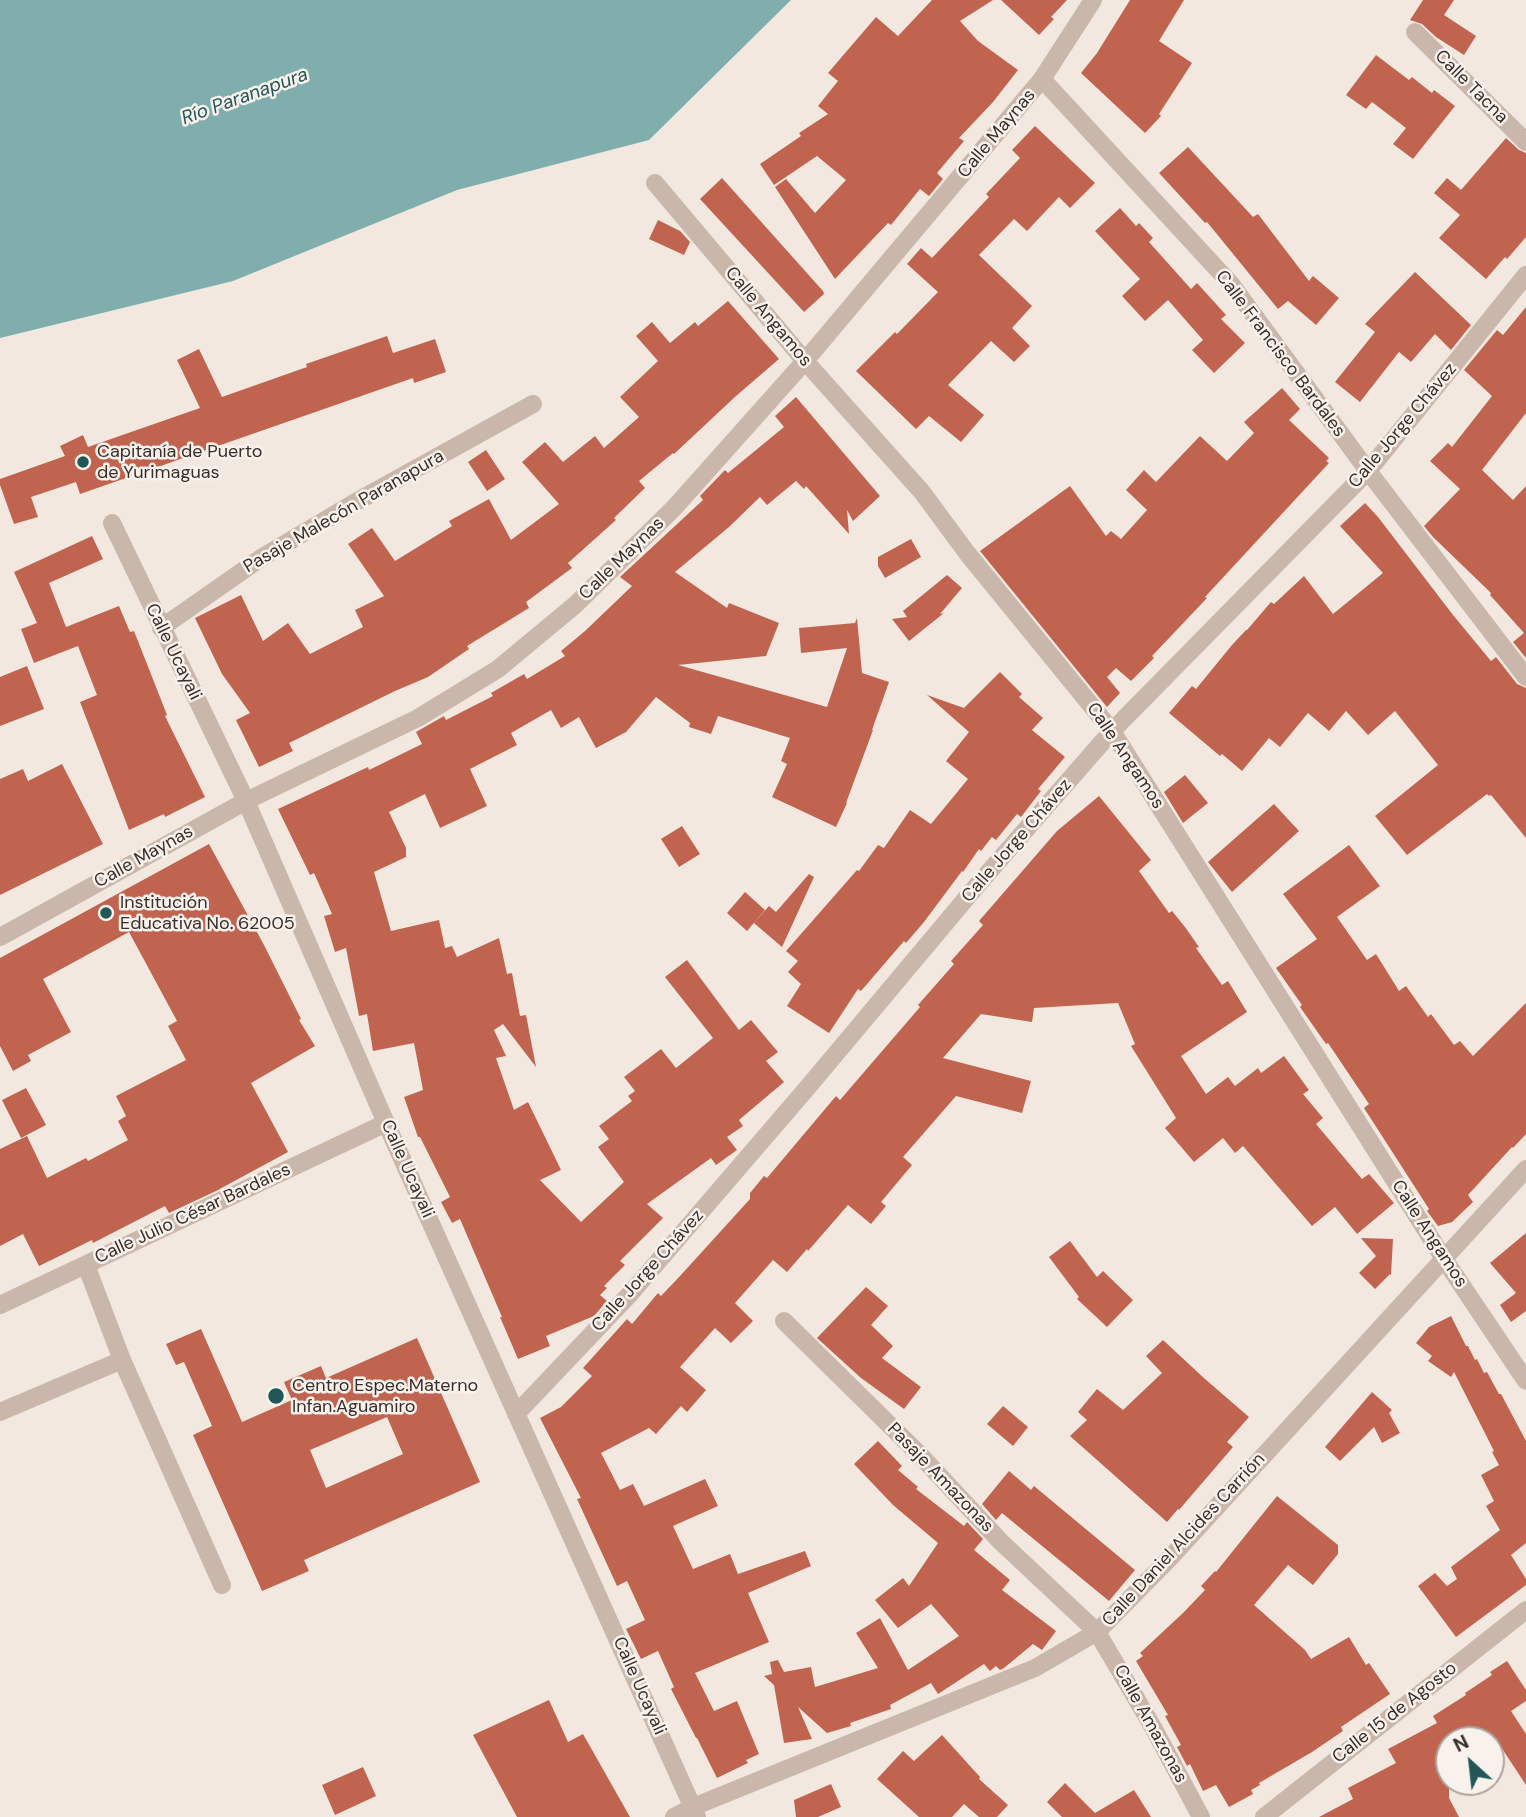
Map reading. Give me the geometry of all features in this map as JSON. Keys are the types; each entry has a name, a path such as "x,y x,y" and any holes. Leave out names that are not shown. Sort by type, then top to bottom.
{"street":[{"name":"Calle Maynas","path":"0,937 246,801 418,718 498,669 575,605 674,508 805,361 1042,79 1093,0"},
{"name":"Calle Tacna","path":"1415,32 1526,142"},
{"name":"Calle Francisco Bardales","path":"1042,79 1231,284 1368,471 1526,677"},
{"name":"Calle Angamos","path":"655,183 805,361 922,492 967,553 1112,731 1444,1259 1526,1381"},
{"name":"Calle Jorge Chávez","path":"516,1414 630,1294 1112,731 1368,471 1526,275"},
{"name":"Pasaje Malecón Paranapura","path":"161,628 261,558 533,404"},
{"name":"Calle Ucayali","path":"112,523 246,801 386,1123 695,1812"},
{"name":"Calle Julio César Bardales","path":"0,1305 386,1123"},
{"name":"Calle Daniel Alcides Carrión","path":"674,1817 695,1812 1035,1668 1097,1632 1170,1558 1526,1169"},
{"path":"86,1265 122,1360 222,1585"},
{"name":"Pasaje Amazonas","path":"784,1321 919,1454 1001,1542 1097,1632"},
{"path":"0,1412 122,1360"},
{"name":"Calle 15 de Agosto","path":"1264,1817 1526,1610"},
{"name":"Calle Amazonas","path":"1097,1632 1154,1729 1201,1817"}],"water":[{"name":"Río Paranapura","path":"0,0 791,0 649,140 457,190 233,281 0,338"}],"building":[{"path":"932,0 993,0 960,21 978,41 1018,70 959,138 964,141 937,173 943,179 929,196 920,189 891,225 888,223 835,279 775,187 786,179 815,213 846,180 817,156 774,185 760,164 828,114 818,106 838,81 828,73 876,17 898,36"},
{"path":"1001,0 1067,0 1039,35"},
{"path":"1130,0 1184,0 1159,41 1192,63 1159,114 1161,116 1145,133 1081,73 1097,53"},
{"path":"1423,0 1454,0 1444,15 1476,36 1464,55 1436,37 1422,24 1410,20"},
{"path":"1376,55 1409,80 1412,77 1455,106 1413,159 1393,144 1406,128 1372,102 1366,109 1346,95"},
{"path":"1035,126 1095,183 1070,208 1059,197 1027,231 1014,219 979,255 1032,306 1012,328 1030,346 1014,362 991,341 948,385 984,415 961,442 929,416 916,429 856,371 938,292 907,264 921,248 932,258 989,197 986,194 1020,158 1012,150"},
{"path":"1506,138 1526,153 1526,237 1486,279 1439,238 1460,215 1434,193 1447,178 1461,190"},
{"path":"1188,147 1253,217 1258,214 1309,281 1313,276 1339,298 1316,325 1288,301 1278,309 1207,222 1205,223 1159,173"},
{"path":"722,178 823,291 824,294 804,312 700,199"},
{"path":"1120,208 1136,226 1139,223 1153,238 1149,242 1191,289 1197,283 1226,315 1221,319 1245,343 1214,373 1192,350 1203,340 1168,300 1145,321 1122,296 1140,279 1095,231"},
{"path":"658,220 680,231 690,242 684,255 649,239"},
{"path":"1415,272 1471,325 1451,350 1435,334 1411,362 1399,352 1360,402 1335,382 1375,332 1365,324"},
{"path":"728,301 779,359 674,454 639,481 645,488 614,518 616,520 568,563 572,568 526,602 529,608 467,646 469,649 428,677 289,743 293,751 259,767 236,720 250,713 222,674 195,618 241,595 263,641 288,623 310,654 363,627 355,610 384,596 348,544 372,528 395,561 452,526 449,521 489,499 511,540 559,504 522,462 545,442 563,462 595,436 604,448 639,417 620,397 658,361 636,336 652,322 670,343 695,322 698,326"},
{"path":"1526,307 1526,413 1482,470 1513,500 1526,486 1526,658 1513,642 1524,633 1491,593 1424,526 1460,489 1430,461 1448,443 1452,447 1492,396 1464,370 1497,330 1503,335"},
{"path":"387,336 393,353 435,339 446,372 414,383 413,378 80,494 76,482 31,497 38,517 14,524 0,479 65,456 60,446 83,435 88,447 200,408 177,360 199,349 222,397"},
{"path":"1282,388 1300,409 1289,420 1329,458 1326,461 1329,463 1131,681 1116,668 1107,677 1120,693 1107,707 980,551 1070,486 1106,536 1111,531 1121,539 1147,510 1126,490 1144,470 1156,482 1200,436 1227,461 1254,433 1244,422"},
{"path":"796,397 880,496 853,521 847,510 849,534 806,486 804,489 796,481 767,505 760,497 675,572 727,608 729,603 779,623 766,656 678,665 827,707 847,648 801,653 799,628 855,623 857,618 862,673 889,682 836,827 772,797 787,764 781,761 790,738 718,716 711,734 689,727 690,723 656,697 626,732 596,748 579,717 561,728 551,710 511,733 517,745 470,769 487,806 440,828 425,794 389,812 406,848 406,857 374,872 391,931 439,920 445,948 452,946 457,957 499,938 507,974 512,973 520,1016 526,1015 536,1067 503,1024 494,1030 506,1056 496,1058 514,1110 528,1102 561,1170 540,1180 581,1222 624,1182 598,1147 609,1139 599,1126 632,1101 628,1096 635,1091 624,1077 661,1049 676,1068 713,1038 665,977 687,960 739,1030 751,1020 778,1052 766,1061 784,1082 739,1120 743,1126 727,1137 737,1150 716,1165 711,1158 647,1204 663,1218 620,1261 625,1265 604,1286 607,1288 600,1295 607,1301 594,1316 546,1336 550,1346 518,1359 460,1219 452,1223 441,1202 450,1197 418,1137 404,1097 423,1090 414,1043 373,1051 367,1014 359,1016 346,948 335,952 324,916 332,914 314,873 310,875 278,809 422,744 416,732 444,716 446,720 493,696 491,693 524,674 527,679 565,656 561,651 632,586 620,577 703,500 700,496 725,470 728,473 784,427 775,416"},
{"path":"486,450 505,479 487,491 468,462"},
{"path":"1365,503 1491,661 1496,657 1517,684 1526,688 1526,838 1491,795 1487,794 1407,855 1375,816 1438,765 1395,711 1368,735 1346,711 1329,731 1308,713 1280,747 1269,738 1242,771 1169,713 1192,686 1196,689 1271,602 1274,604 1304,576 1333,614 1383,573 1340,526"},
{"path":"92,536 103,559 49,583 66,627 119,606 130,632 134,631 167,715 165,716 205,797 165,817 164,814 129,830 80,702 97,695 78,646 34,663 21,629 37,623 14,572"},
{"path":"911,539 921,557 885,578 878,566 878,557"},
{"path":"947,575 962,588 940,614 944,613 909,641 892,619 907,617 903,611"},
{"path":"27,666 44,709 0,726 0,677"},
{"path":"1000,672 1022,694 1019,697 1043,718 1032,730 1065,757 1038,789 1041,791 1021,817 1017,814 996,840 992,837 981,851 979,849 906,943 904,941 861,991 858,989 829,1033 787,1006 801,984 788,972 798,961 786,951 857,870 859,871 878,845 884,848 910,810 931,824 968,779 946,761 969,732 927,695 964,708"},
{"path":"62,764 103,844 0,895 0,779 23,769 28,781"},
{"path":"1185,775 1208,803 1183,823 1164,792"},
{"path":"1099,796 1151,860 1139,871 1169,913 1172,911 1185,927 1222,985 1228,981 1247,1012 1181,1056 1206,1094 1228,1077 1235,1086 1258,1068 1261,1073 1284,1056 1309,1090 1303,1094 1323,1118 1316,1124 1362,1179 1369,1174 1394,1203 1357,1234 1335,1207 1312,1226 1243,1146 1235,1153 1223,1138 1194,1162 1165,1128 1176,1118 1131,1046 1135,1044 1118,1003 1034,1008 1032,1022 981,1014 943,1058 1031,1081 1022,1113 956,1096 903,1157 912,1165 881,1202 886,1206 871,1224 848,1205 787,1272 773,1260 735,1303 753,1321 731,1343 715,1328 680,1367 706,1390 687,1412 681,1406 656,1434 649,1428 601,1453 620,1490 633,1484 644,1506 705,1479 718,1506 673,1526 693,1569 730,1554 738,1574 805,1551 811,1566 748,1593 769,1642 695,1673 714,1711 737,1701 759,1754 746,1760 748,1763 717,1778 671,1689 674,1687 658,1651 641,1659 626,1629 645,1620 627,1581 617,1586 577,1499 581,1498 540,1418 561,1407 592,1376 583,1368 627,1319 632,1324 658,1293 661,1296 750,1199 750,1193 764,1176 767,1178 836,1096 840,1100 954,964 951,961 983,925 979,921 1057,831"},
{"path":"1274,804 1299,831 1232,892 1208,862"},
{"path":"682,826 700,854 679,867 661,839"},
{"path":"209,844 315,1046 251,1083 288,1152 169,1213 165,1206 93,1243 92,1240 39,1266 23,1234 0,1246 0,1149 27,1136 47,1178 86,1158 88,1161 128,1140 118,1121 126,1116 116,1096 186,1060 168,1026 177,1021 129,932 43,979 71,1032 28,1055 31,1061 13,1071 0,1046 0,958"},
{"path":"1349,845 1380,886 1337,917 1367,960 1376,954 1399,991 1406,986 1428,1017 1431,1014 1454,1045 1460,1041 1473,1056 1526,1003 1526,1134 1468,1195 1473,1202 1452,1222 1438,1226 1364,1108 1369,1104 1300,1007 1302,1005 1276,968 1317,939 1283,894"},
{"path":"809,874 814,877 782,947 754,923 769,906 776,912"},
{"path":"745,892 765,910 747,931 727,913"},
{"path":"26,1088 46,1125 21,1138 2,1100"},
{"path":"1526,1233 1526,1311 1511,1322 1500,1305 1516,1293 1490,1263"},
{"path":"1361,1238 1393,1239 1391,1275 1375,1289 1359,1273 1376,1256"},
{"path":"1070,1241 1097,1277 1103,1271 1133,1300 1107,1327 1077,1299 1079,1297 1049,1257"},
{"path":"866,1287 888,1306 871,1325 893,1346 882,1358 921,1387 904,1409 861,1378 817,1338"},
{"path":"1451,1316 1466,1346 1501,1394 1526,1441 1526,1543 1511,1555 1526,1579 1526,1585 1456,1637 1418,1586 1435,1573 1447,1586 1457,1579 1451,1567 1500,1530 1486,1506 1494,1501 1481,1475 1499,1465 1454,1372 1451,1377 1428,1361 1432,1356 1416,1343 1429,1327"},
{"path":"201,1329 242,1422 292,1400 284,1382 321,1366 326,1378 417,1338 480,1482 304,1560 309,1571 262,1591 193,1435 212,1426 184,1362 176,1365 166,1344","holes":["387,1417 403,1454 326,1488 310,1450"]},
{"path":"1163,1340 1249,1417 1227,1442 1233,1447 1167,1522 1070,1436 1087,1420 1078,1412 1097,1389 1123,1410 1162,1373 1146,1356"},
{"path":"1372,1392 1392,1410 1389,1413 1400,1433 1382,1443 1374,1427 1340,1461 1325,1447"},
{"path":"1003,1406 1028,1427 1013,1446 987,1424"},
{"path":"878,1441 902,1466 898,1470 918,1487 916,1489 964,1526 967,1522 983,1539 974,1550 1010,1580 1002,1590 1056,1631 1042,1650 1033,1644 1000,1670 996,1666 990,1671 984,1664 938,1694 931,1683 890,1705 891,1709 850,1723 851,1726 827,1733 798,1707 812,1739 784,1743 774,1685 764,1676 772,1674 770,1662 778,1660 784,1672 811,1667 815,1687 878,1668 856,1633 880,1618 908,1670 959,1636 931,1604 898,1628 875,1600 903,1578 909,1586 938,1543 893,1505 854,1464"},
{"path":"1009,1471 1031,1490 1034,1486 1135,1570 1109,1601 1002,1513 996,1520 982,1504"},
{"path":"1277,1496 1338,1545 1338,1554 1313,1585 1288,1565 1254,1605 1305,1650 1311,1659 1349,1637 1366,1665 1369,1663 1390,1694 1341,1727 1343,1731 1259,1783 1260,1785 1251,1790 1253,1794 1229,1807 1216,1785 1203,1791 1190,1764 1187,1766 1177,1747 1181,1745 1165,1716 1168,1715 1136,1661 1143,1656 1140,1653 1205,1590 1201,1586 1216,1572"},
{"path":"1507,1661 1526,1690 1526,1701 1511,1711 1526,1734 1526,1785 1505,1753 1505,1726 1435,1726 1435,1796 1449,1796 1459,1817 1319,1817 1353,1799 1348,1788 1396,1763 1388,1749 1437,1723 1433,1716 1492,1675 1490,1672"},
{"path":"549,1700 568,1742 583,1734 630,1817 517,1817 473,1735"},
{"path":"942,1735 979,1779 1008,1805 997,1817 979,1817 964,1804 952,1817 919,1817 877,1779 903,1751 914,1761"},
{"path":"363,1767 376,1796 335,1815 322,1785"},
{"path":"1065,1783 1095,1813 1134,1790 1151,1817 1062,1817 1047,1802"},
{"path":"831,1784 841,1807 818,1817 796,1817 794,1800"}],"place":[{"name":"Capitanía de Puerto de Yurimaguas","path":"83,462"},
{"name":"Institución Educativa No. 62005","path":"106,913"},
{"name":"Centro Espec.Materno Infan.Aguamiro","path":"276,1396"}]}
